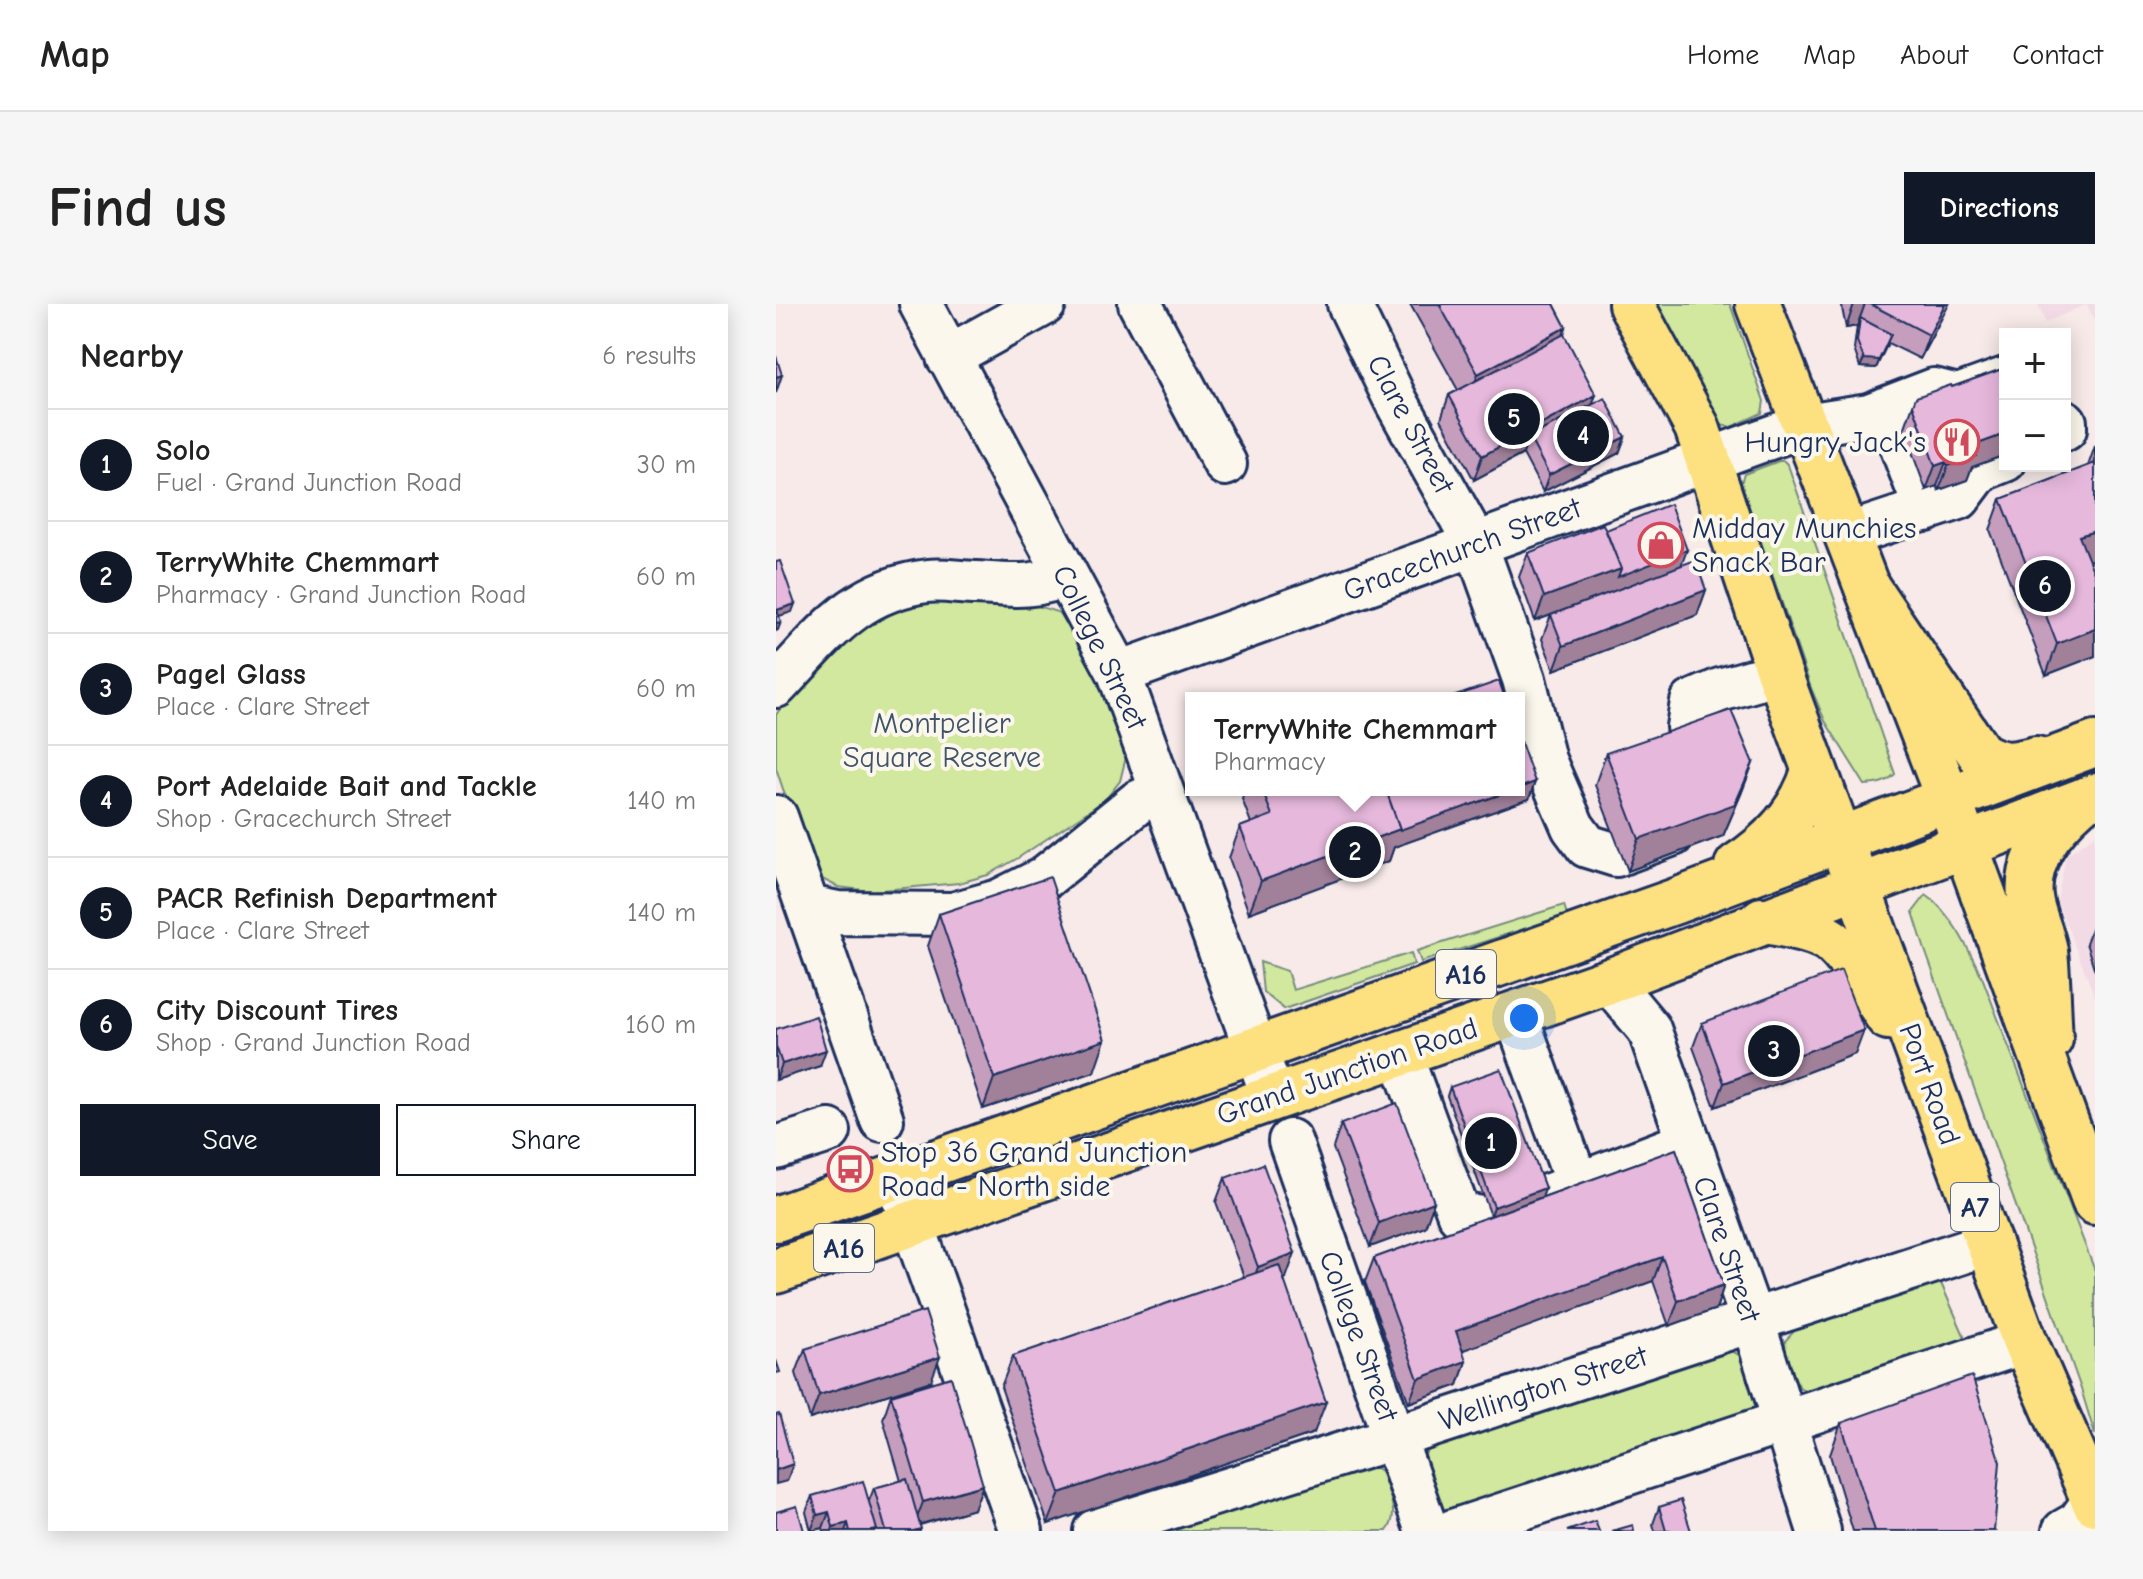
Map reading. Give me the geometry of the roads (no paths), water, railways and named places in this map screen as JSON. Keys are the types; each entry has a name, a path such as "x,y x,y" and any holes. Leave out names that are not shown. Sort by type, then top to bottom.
{"main road":[{"name":"A7","path":"1631,304 1697,427 1779,673 1857,886"},
{"path":"1758,304 1966,845 2095,1202"},
{"path":"1867,587 1980,754 1996,763 2011,765 2087,746"},
{"name":"Grand Junction Road","path":"776,1219 1676,901 2087,746"},
{"path":"1676,901 1757,853 1792,817 1810,786 1814,771"},
{"path":"2053,1092 2044,949 2029,896 2035,863 2043,842 2057,823 2088,798"},
{"name":"Grand Junction Road","path":"776,1271 1609,981 2088,798"},
{"name":"Port Road","path":"1857,886 2025,1342 2094,1502"},
{"path":"1762,920 1805,930 1830,940 1860,975 1925,1072"}],"street":[{"name":"College Street","path":"921,304 1119,673 1273,1097"},
{"path":"948,357 1044,304"},
{"path":"1140,304 1225,464"},
{"name":"Clare Street","path":"1349,304 1396,401 1476,545 1524,679 1544,760 1573,827 1587,846 1616,855 1708,820 1715,795 1688,727 1692,702 1720,690 1779,673"},
{"name":"Gracechurch Street","path":"1119,673 1805,425 1891,412 1934,390 1958,396 1999,381"},
{"path":"1891,412 1943,504"},
{"path":"1847,535 1943,504 1980,470 1999,462"},
{"path":"776,686 840,617 880,593 928,581 1032,586 1049,583 1066,574"},
{"path":"808,907 838,913 953,914 999,901 1043,879 1138,802 1162,791"},
{"path":"776,817 882,1120"},
{"name":"Clare Street","path":"1609,981 1649,1029 1752,1319 1819,1531"},
{"path":"1515,1013 1577,1183"},
{"path":"1400,1053 1459,1214 1487,1219 1689,1142"},
{"path":"776,1148 829,1131"},
{"name":"College Street","path":"1290,1141 1427,1531"},
{"path":"896,1177 1021,1531"},
{"name":"Wellington Street","path":"1095,1531 1396,1437 1990,1243"},
{"path":"1453,1531 2025,1342"},
{"path":"2064,1531 2078,1523 2094,1502"}],"place":[{"name":"PACR Refinish Department","path":"1514,419"},
{"name":"Port Adelaide Bait and Tackle","path":"1583,436"},
{"name":"Hungry Jack's","path":"1957,442"},
{"name":"Midday Munchies Snack Bar","path":"1661,545"},
{"name":"City Discount Tires","path":"2045,586"},
{"name":"TerryWhite Chemmart","path":"1355,852"},
{"name":"Pagel Glass","path":"1774,1051"},
{"name":"Solo","path":"1491,1143"},
{"name":"Stop 36 Grand Junction Road - North side","path":"850,1169"}],"park label":[{"name":"Montpelier Square Reserve","path":"942,740"}]}
